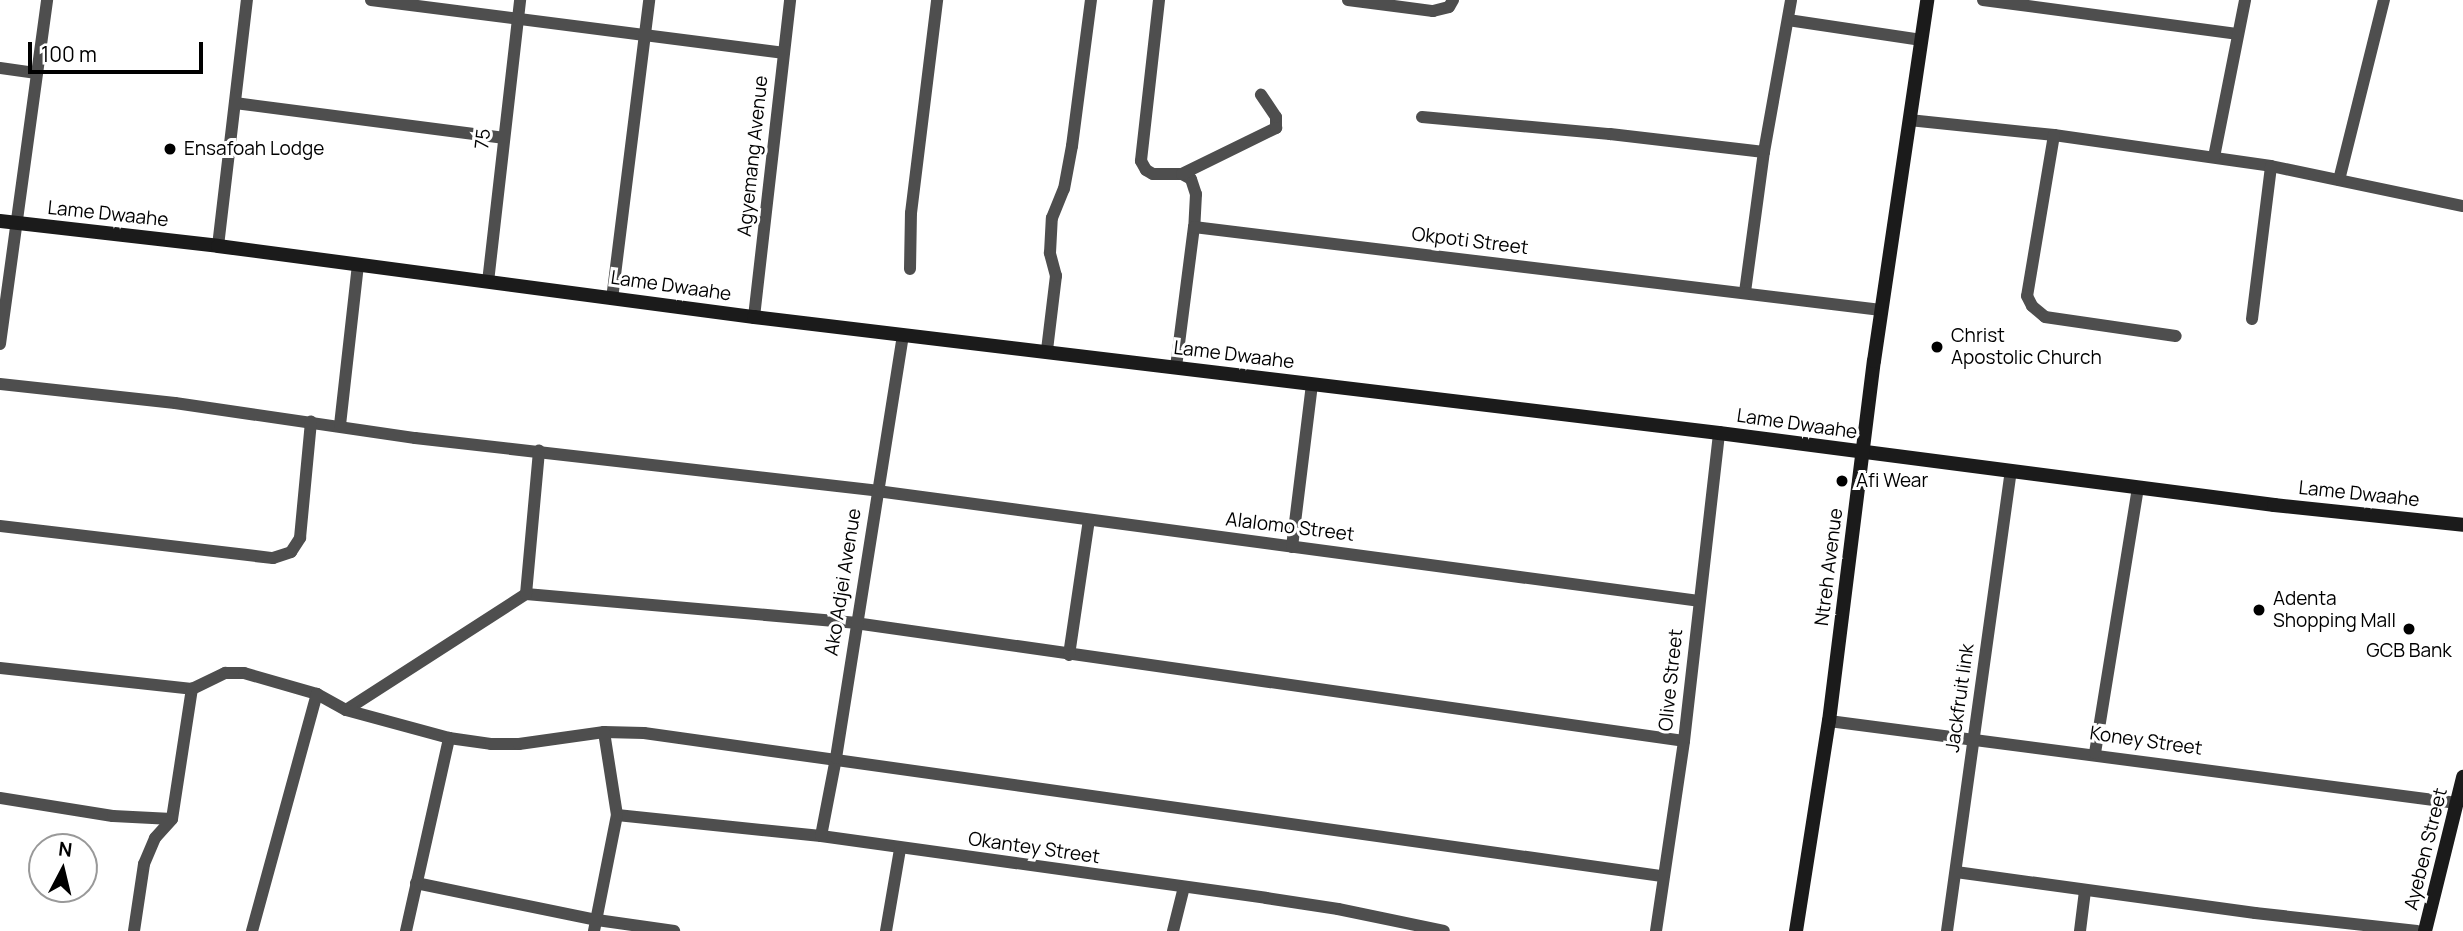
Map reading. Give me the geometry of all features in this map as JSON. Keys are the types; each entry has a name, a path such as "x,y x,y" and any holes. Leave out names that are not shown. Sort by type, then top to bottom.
{"street":[{"path":"0,344 47,0"},
{"path":"218,246 247,0"},
{"path":"371,0 783,52"},
{"name":"75","path":"488,282 520,0"},
{"path":"612,299 649,0"},
{"name":"Agyemang Avenue","path":"754,317 790,0"},
{"path":"910,269 911,213 937,0"},
{"path":"1047,350 1056,276 1050,253 1052,218 1064,189 1072,146 1091,0"},
{"path":"1158,0 1141,161 1146,170 1153,174 1182,174 1276,128 1276,117 1261,95"},
{"path":"1348,0 1433,11 1449,8 1453,0"},
{"path":"1745,292 1764,152 1791,0"},
{"name":"Ntreh Avenue","path":"1796,931 1829,721 1881,310 1927,0"},
{"path":"1983,0 2237,34"},
{"path":"2214,157 2245,0"},
{"path":"2339,180 2384,0"},
{"path":"1788,20 1922,40"},
{"path":"0,68 37,73"},
{"path":"235,103 503,138"},
{"path":"1422,117 1610,134 1764,152"},
{"path":"1909,120 2054,135 2214,157 2463,206"},
{"path":"2054,135 2028,296 2032,306 2045,317 2176,336"},
{"path":"2252,319 2270,166"},
{"path":"1176,367 1195,227 1196,194 1191,179 1182,174"},
{"name":"Lame Dwaahe","path":"0,221 218,246 754,317 1047,350 1719,433 2138,488 2463,525"},
{"name":"Okpoti Street","path":"1195,227 1881,310"},
{"path":"340,425 358,264"},
{"name":"Ako Adjei Avenue","path":"821,836 836,758 855,623 903,335"},
{"name":"Alalomo Street","path":"0,384 175,403 415,438 877,491 1699,601"},
{"path":"1292,547 1312,384"},
{"path":"0,526 273,558 291,552 300,538 311,422"},
{"name":"Olive Street","path":"1656,931 1684,741 1719,433"},
{"path":"526,594 539,451"},
{"name":"Jackfruit link","path":"1947,931 2011,470"},
{"path":"2095,753 2138,488"},
{"path":"1069,655 1089,520"},
{"path":"346,710 526,594 855,623 1684,741"},
{"path":"0,668 192,689 225,673 244,673 317,694 346,710 449,738 491,744 519,744 604,732 644,733 1662,876"},
{"path":"134,931 144,864 155,838 172,818 192,689"},
{"path":"252,931 317,694"},
{"name":"Koney Street","path":"1829,721 2095,753 2457,803"},
{"path":"595,926 617,815 604,732"},
{"path":"406,931 449,738"},
{"name":"Ayeben Street","path":"2425,931 2463,777"},
{"path":"0,798 113,816 172,818"},
{"name":"Okantey Street","path":"617,815 821,836 1338,909 1444,931"},
{"path":"886,931 900,849"},
{"path":"1956,872 2085,891 2417,931"},
{"path":"416,883 595,926 674,931"},
{"path":"1173,931 1184,887"},
{"path":"2080,931 2085,891"}],"place":[{"name":"Ensafoah Lodge","path":"170,149"},
{"name":"Christ Apostolic Church","path":"1937,347"},
{"name":"Afi Wear","path":"1842,481"},
{"name":"Adenta Shopping Mall","path":"2259,610"},
{"name":"GCB Bank","path":"2409,629"}]}
